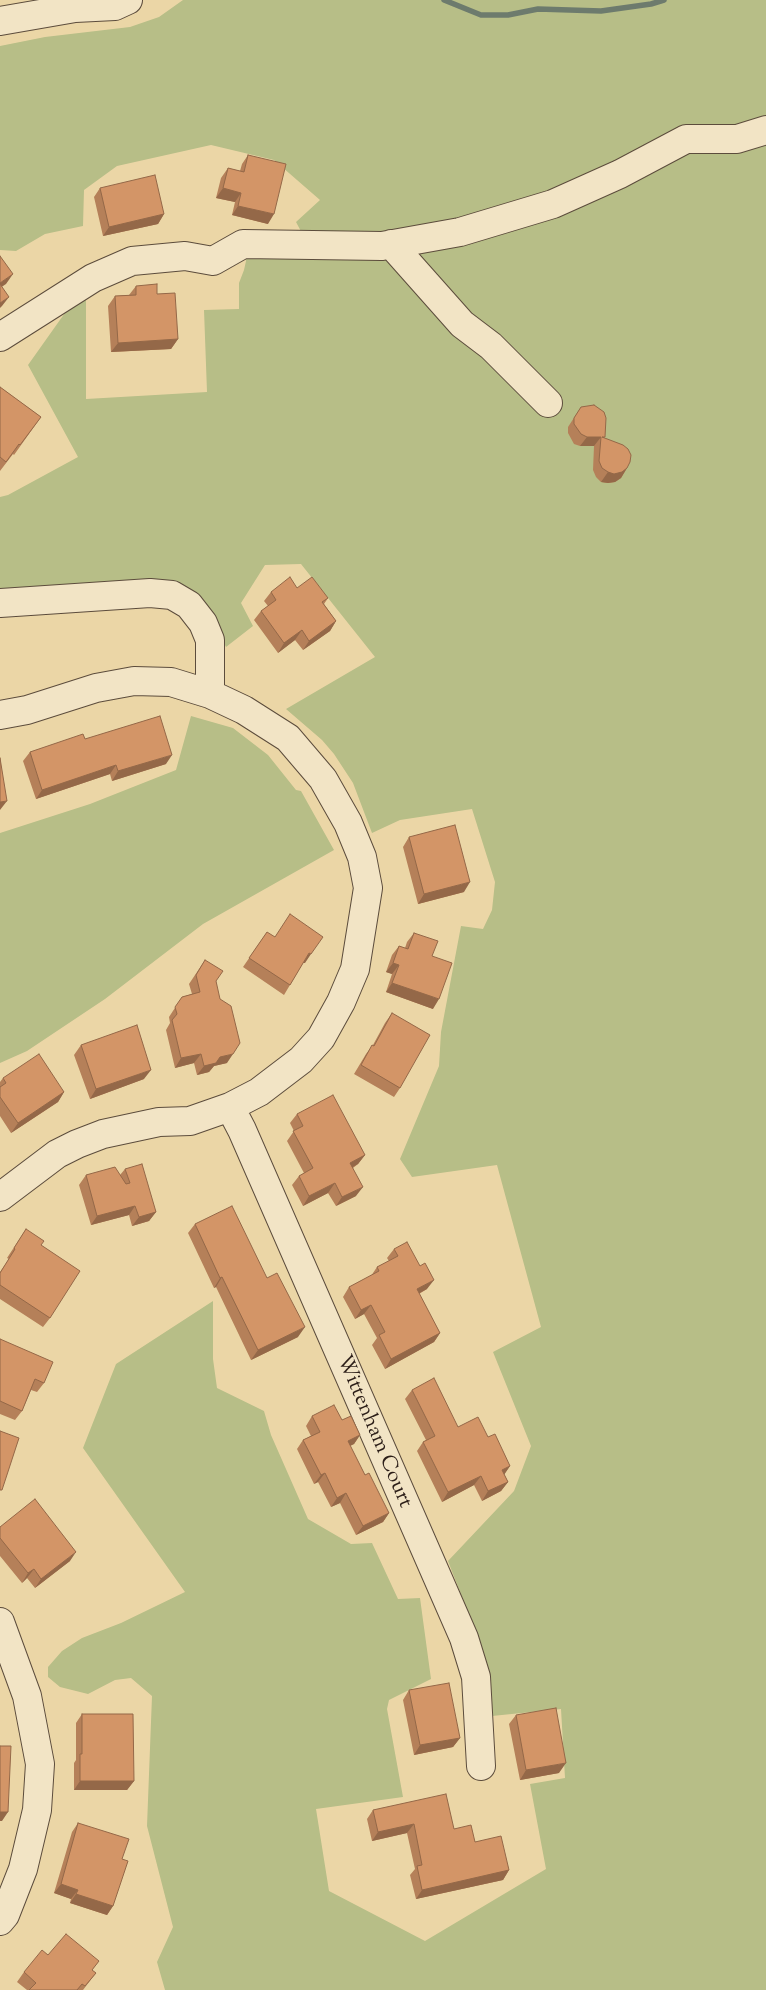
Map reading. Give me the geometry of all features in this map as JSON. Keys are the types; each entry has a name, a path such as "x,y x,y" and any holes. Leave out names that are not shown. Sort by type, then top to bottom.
{"street":[{"path":"0,21 75,8 115,6 128,0"},
{"path":"0,337 93,278 132,261 185,256 213,261 243,244 382,246 460,232 553,204 620,174 686,139 737,139 766,130"},
{"path":"391,244 462,324 491,346 548,403"},
{"path":"0,603 150,593 172,595 189,605 203,623 210,640 210,694"},
{"path":"0,715 27,710 96,688 134,681 170,682 210,694 244,710 288,738 309,762 323,780 348,823 362,857 368,888 356,969 341,1002 321,1038 301,1060 259,1092 230,1107 190,1121 150,1124 103,1134 77,1144 57,1154 0,1198"},
{"name":"Wittenham Court","path":"230,1107 242,1130 464,1638 476,1677 481,1766"},
{"path":"0,1622 27,1696 40,1764 37,1810 25,1860 0,1921"}],"green space":[{"path":"183,0 766,0 766,1990 165,1990 157,1962 173,1927 147,1826 152,1696 131,1678 115,1680 88,1694 60,1687 48,1677 48,1667 62,1651 82,1638 121,1623 185,1592 83,1448 116,1364 213,1301 213,1359 217,1388 264,1411 271,1435 308,1519 351,1544 372,1543 398,1599 420,1598 431,1679 389,1700 387,1709 403,1797 316,1809 329,1891 425,1941 546,1869 530,1784 565,1778 561,1709 492,1716 474,1628 448,1561 514,1491 531,1446 493,1352 541,1327 497,1165 412,1177 400,1159 439,1066 441,1032 461,926 483,929 492,910 495,882 472,809 400,820 372,833 353,783 334,754 322,740 286,709 375,657 301,564 265,565 241,603 253,626 226,647 211,617 200,604 0,590 0,497 8,495 78,457 28,365 67,310 86,300 86,399 207,392 204,310 239,309 239,283 246,261 243,236 304,237 296,222 320,200 274,160 211,145 117,166 84,190 83,226 45,234 16,251 0,250 0,46 45,37 130,27 159,17"},
{"path":"191,716 233,728 268,755 296,790 301,791 334,850 203,924 105,999 27,1051 0,1063 0,833 90,804 176,770"}],"building":[{"path":"248,155 286,164 274,214 238,206 241,193 223,188 228,168 244,172"},
{"path":"155,175 164,214 109,227 100,188"},
{"path":"0,256 13,274 0,283"},
{"path":"0,284 9,297 0,303"},
{"path":"157,284 157,294 175,293 178,339 118,343 115,296 136,295 136,286"},
{"path":"0,387 41,417 6,462 0,457"},
{"path":"594,405 604,412 606,418 605,437 602,437 623,445 631,455 627,468 622,472 614,474 602,468 599,461 601,437 587,437 581,434 574,424 574,418 581,407"},
{"path":"290,577 297,588 312,577 328,598 322,602 336,621 309,641 302,630 284,643 261,611 276,600 271,592"},
{"path":"160,716 172,755 118,771 116,765 42,790 30,752 83,734 85,739"},
{"path":"0,758 7,801 0,802"},
{"path":"455,825 470,882 424,894 409,837"},
{"path":"290,914 323,937 311,954 309,953 290,985 249,958 267,932 275,937"},
{"path":"414,933 438,941 432,956 452,963 439,999 392,983 399,965 393,963 399,946 408,949"},
{"path":"205,960 223,971 216,981 220,999 231,1006 240,1043 233,1054 220,1057 216,1063 204,1066 201,1054 181,1058 172,1020 177,1014 175,1007 182,997 200,992 196,975"},
{"path":"392,1013 430,1035 400,1088 361,1065"},
{"path":"137,1025 151,1070 96,1089 81,1045"},
{"path":"39,1054 64,1092 18,1123 0,1097 0,1087 6,1083 3,1078"},
{"path":"333,1095 365,1155 350,1163 363,1187 342,1197 335,1183 309,1196 299,1176 313,1168 293,1131 303,1126 297,1114"},
{"path":"142,1164 156,1212 139,1217 135,1206 97,1216 86,1175 115,1167 126,1184 130,1183 125,1169"},
{"path":"232,1206 267,1278 277,1273 305,1327 258,1350 222,1277 220,1278 195,1224"},
{"path":"26,1229 44,1241 41,1245 80,1271 50,1318 0,1285 0,1273"},
{"path":"407,1242 420,1266 425,1263 434,1280 417,1289 440,1333 391,1359 379,1335 385,1332 371,1305 361,1310 349,1287 379,1271 377,1267 398,1256 394,1249"},
{"path":"0,1339 53,1362 44,1383 35,1379 22,1411 0,1401"},
{"path":"434,1378 458,1427 478,1417 488,1437 495,1434 510,1466 502,1470 508,1482 488,1491 481,1476 448,1492 423,1442 435,1436 412,1390"},
{"path":"334,1405 342,1420 351,1416 360,1435 348,1441 365,1475 369,1473 389,1513 363,1526 346,1493 337,1498 325,1473 321,1475 303,1440 320,1432 312,1416"},
{"path":"0,1431 19,1438 2,1490 0,1490"},
{"path":"35,1499 76,1552 41,1579 34,1569 28,1573 0,1538 0,1527"},
{"path":"449,1683 460,1738 420,1745 409,1690"},
{"path":"556,1708 566,1763 526,1770 516,1715"},
{"path":"82,1714 133,1714 134,1781 80,1781"},
{"path":"0,1746 11,1746 8,1812 0,1812"},
{"path":"446,1794 454,1829 471,1825 475,1842 501,1836 509,1870 422,1890 417,1866 422,1865 414,1824 378,1832 373,1810"},
{"path":"78,1823 129,1839 122,1859 128,1861 113,1906 76,1894 78,1890 61,1884"},
{"path":"66,1934 99,1961 92,1970 96,1973 85,1986 82,1984 77,1990 29,1990 36,1983 24,1972 42,1950 48,1955"}],"waterway":[{"path":"444,0 481,15 508,15 538,9 601,11 651,4 664,0"}]}
